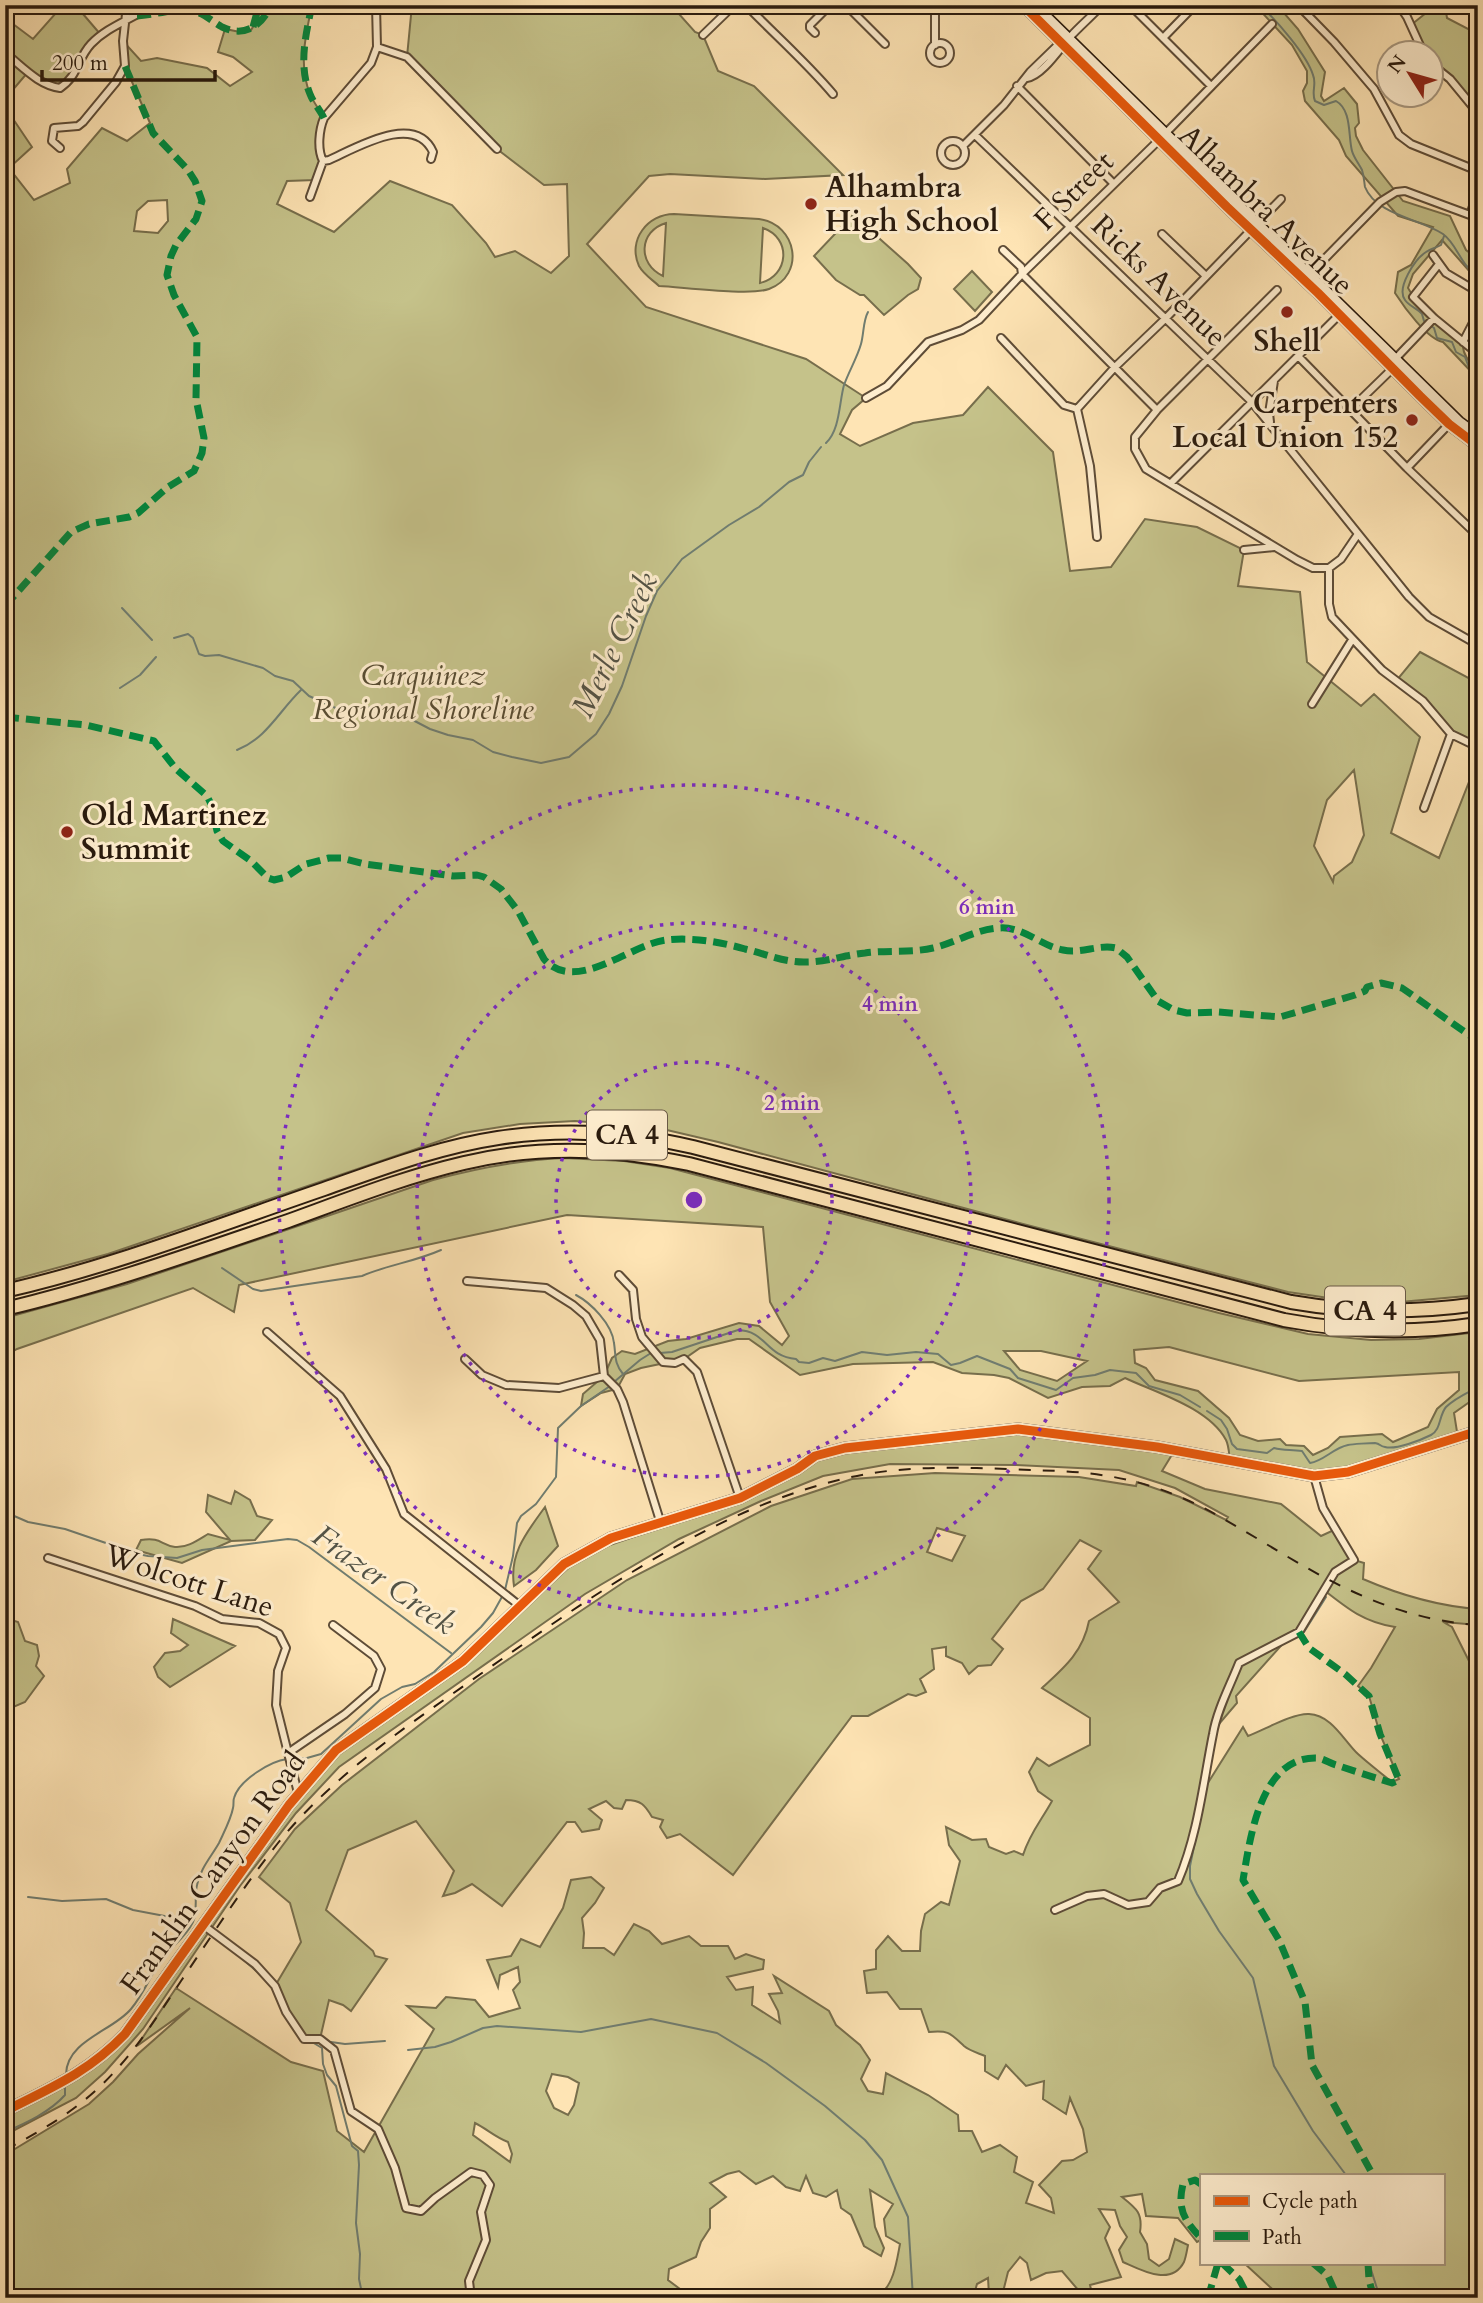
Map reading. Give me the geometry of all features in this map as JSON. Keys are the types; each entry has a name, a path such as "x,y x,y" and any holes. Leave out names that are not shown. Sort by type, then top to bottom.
{"highway":[{"name":"CA 4","path":"5,1291 115,1261 430,1153 495,1138 575,1132 628,1135 680,1143 1291,1301 1344,1309 1396,1311 1478,1304"},
{"name":"CA 4","path":"5,1309 124,1277 439,1169 517,1153 584,1150 637,1154 689,1164 1219,1304 1297,1322 1336,1328 1390,1331 1478,1324"}],"street":[{"path":"60,148 52,141 54,128 78,126 83,122 116,82 125,66 124,31 127,5"},
{"path":"5,53 40,81 60,88 74,76 90,45 126,19 137,16 152,5"},
{"path":"310,197 323,161 320,145 324,118 371,63 377,47 376,5"},
{"path":"703,35 734,5"},
{"path":"746,5 806,63 833,94"},
{"path":"815,33 810,25 830,5"},
{"path":"846,5 885,44"},
{"path":"935,5 935,45"},
{"name":"Alhambra Avenue","path":"1023,5 1162,136 1478,446"},
{"name":"Alhambra Avenue","path":"1034,5 1064,42"},
{"path":"963,146 1004,105 1017,86 1032,77 1102,5"},
{"path":"1130,5 1211,86"},
{"path":"1163,38 1195,5"},
{"path":"1298,5 1374,89 1399,135 1411,144 1478,171"},
{"path":"1399,5 1417,38"},
{"name":"F Street","path":"866,398 887,386 928,342 962,330 979,320 1272,24"},
{"path":"116,26 124,31"},
{"path":"377,47 407,57 497,149"},
{"path":"1444,74 1478,113"},
{"path":"1017,86 1113,183"},
{"path":"323,161 390,134 402,133 421,138 429,144 433,152 431,159"},
{"name":"Ricks Avenue","path":"975,135 1252,402 1409,597 1429,617 1478,645"},
{"path":"1307,277 1376,206 1396,192 1405,191 1478,218"},
{"path":"1470,215 1478,192"},
{"path":"1077,409 1115,366 1165,319 1281,199"},
{"path":"1162,234 1206,276"},
{"path":"1003,250 1021,267 1022,274 1157,410"},
{"path":"1433,255 1446,274 1478,292"},
{"path":"1439,264 1413,295 1433,320 1478,354"},
{"path":"1276,290 1157,410 1135,437 1135,449 1146,469 1313,568 1329,568 1340,559 1358,534"},
{"path":"1171,483 1342,312"},
{"path":"1463,342 1478,313"},
{"path":"1351,409 1389,372 1433,320"},
{"path":"1001,338 1064,405 1077,409"},
{"path":"1298,356 1407,468 1476,534 1478,546"},
{"path":"1270,424 1274,380"},
{"path":"1077,409 1090,466 1097,537"},
{"path":"1407,468 1452,421"},
{"name":"Alhambra Avenue","path":"1452,421 1478,436"},
{"path":"1244,550 1276,547"},
{"path":"1329,568 1329,604 1332,617 1382,670 1423,701 1451,734 1478,747"},
{"path":"1312,704 1352,640"},
{"path":"1424,808 1451,734"},
{"path":"619,1275 633,1290 636,1319 642,1337 663,1362 675,1363 684,1359 697,1372 740,1498"},
{"path":"467,1282 546,1288 586,1316 600,1340 604,1376 618,1389 661,1524"},
{"path":"267,1332 340,1396 386,1469 404,1514 520,1606"},
{"path":"465,1359 482,1375 506,1385 559,1388 604,1376"},
{"name":"Franklin Canyon Road","path":"5,2111 80,2073 98,2061 125,2034 298,1793 336,1750 463,1661 564,1564 611,1538 740,1498 815,1457 845,1448 1018,1429 1157,1447 1314,1476 1348,1472 1478,1431"},
{"path":"1055,1910 1087,1896 1104,1894 1128,1905 1148,1902 1160,1888 1178,1881 1188,1857 1205,1789 1213,1731 1239,1663 1299,1632 1335,1572 1354,1560 1324,1508 1314,1476"},
{"name":"Wolcott Lane","path":"48,1558 195,1606 222,1619 259,1623 279,1634 286,1648 278,1671 276,1705 298,1793"},
{"path":"288,1752 345,1714 375,1688 381,1669 374,1656 333,1625"},
{"path":"203,1925 254,1964 275,1986 286,2012 304,2039 320,2039 334,2050 351,2111 378,2129 395,2168 406,2208 421,2211 471,2172 483,2175 490,2185 481,2212 486,2240 469,2281 471,2298"}],"green space":[{"path":"63,5 82,5 83,14 101,35 90,45 78,68 60,88 28,72 5,99 5,18 33,39"},
{"name":"Carquinez Regional Shoreline","path":"259,5 312,5 304,50 304,72 310,94 324,118 321,126 323,161 315,180 287,181 277,204 334,232 390,181 452,205 495,257 515,251 551,273 569,256 567,184 544,185 497,149 407,57 412,5 671,5 695,32 703,35 718,71 754,86 843,175 765,179 670,174 649,176 587,244 646,307 806,359 866,398 852,410 840,434 860,446 913,423 963,415 988,387 1053,452 1070,571 1111,567 1145,519 1197,527 1244,550 1238,586 1300,592 1307,662 1361,706 1374,694 1420,737 1391,833 1439,858 1469,782 1478,787 1478,1295 1400,1302 1342,1300 1288,1292 718,1142 654,1127 575,1121 520,1124 463,1133 108,1254 5,1282 5,107 32,147 9,168 34,200 70,183 67,169 102,128 127,141 150,123 125,66 123,41 141,61 157,58 207,68 230,86 252,72 233,57 218,52 225,29 240,32 251,30 256,22","holes":["167,200 168,221 158,233 134,231 137,211 148,201","1354,770 1364,835 1352,862 1334,876 1333,882 1314,846 1327,800"]},
{"path":"1255,5 1277,5 1298,29 1325,72 1321,96 1324,101 1344,88 1357,104 1359,123 1355,128 1356,136 1363,150 1403,201 1450,216 1466,250 1478,259 1478,281 1442,240 1413,274 1408,288 1416,301 1463,342 1467,357 1478,370 1478,379 1443,342 1423,329 1395,293 1398,272 1411,265 1433,227 1398,216 1346,156 1339,140 1305,101 1303,91 1307,83 1307,71 1292,45"},
{"path":"1436,5 1445,5 1447,18 1478,34 1478,91 1467,99 1444,76 1444,38 1417,38 1411,25"},
{"path":"665,215 759,219 772,223 782,230 789,240 792,262 788,273 781,282 760,291 659,286 639,266 636,247 642,230 656,218","holes":["666,223 663,276 649,264 645,248 650,233","763,228 779,240 783,257 777,273 760,283"]},
{"path":"853,215 921,278 918,289 884,315 864,295 836,280 814,256"},
{"path":"972,271 992,292 975,311 954,289"},
{"path":"1420,652 1478,683 1478,747 1451,734 1423,701 1396,681"},
{"path":"564,1158 624,1161 670,1168 1308,1334 1371,1340 1419,1339 1478,1332 1478,1396 1454,1413 1458,1438 1314,1476 1230,1461 1226,1440 1208,1419 1181,1403 1125,1378 1110,1386 1082,1387 1048,1398 1009,1378 962,1373 933,1362 853,1364 800,1375 749,1339 737,1339 700,1348 684,1359 625,1374 617,1389 601,1393 581,1406 583,1394 604,1376 612,1358 622,1351 635,1354 668,1341 686,1339 739,1323 759,1326 782,1345 789,1336 770,1302 763,1227 567,1215 239,1285 234,1312 193,1288 17,1349 5,1356 5,1318 127,1284 433,1180 498,1165","holes":["1169,1347 1299,1381 1459,1372 1459,1390 1437,1409 1428,1427 1393,1442 1382,1434 1340,1437 1328,1448 1313,1455 1304,1446 1286,1445 1280,1439 1258,1441 1240,1435 1229,1418 1198,1391 1155,1380 1146,1368 1135,1363 1134,1350","1004,1351 1041,1351 1087,1361 1057,1381 1020,1370"]},
{"path":"1025,1434 1173,1453 1162,1471 1205,1489 1281,1504 1321,1536 1336,1529 1354,1560 1364,1563 1363,1579 1419,1599 1478,1609 1478,1625 1443,1622 1452,1627 1478,1679 1478,2298 1282,2298 1245,2264 1444,2264 1444,2174 1200,2174 1200,2240 1197,2242 1178,2218 1146,2216 1142,2194 1122,2197 1139,2215 1140,2232 1147,2244 1149,2259 1159,2266 1169,2259 1175,2239 1188,2245 1184,2262 1172,2274 1155,2274 1123,2262 1119,2250 1127,2237 1115,2210 1099,2209 1110,2227 1105,2238 1121,2277 1090,2285 1093,2298 1085,2298 1062,2271 1046,2273 1031,2280 1027,2263 1020,2257 1008,2272 1003,2292 989,2295 988,2278 977,2284 973,2298 869,2298 885,2290 896,2264 900,2244 886,2236 884,2219 893,2204 870,2190 875,2227 884,2248 881,2256 864,2246 851,2215 841,2208 837,2190 826,2197 813,2193 806,2176 800,2191 786,2187 773,2176 756,2184 739,2171 710,2183 726,2197 710,2209 710,2228 696,2257 669,2269 668,2280 692,2298 5,2298 5,2155 89,2104 138,2054 190,2008 137,2046 176,1988 291,2062 323,2071 337,2131 364,2152 434,2029 407,2006 436,2008 446,1997 475,2000 489,2017 520,2008 513,1990 520,1982 518,1967 500,1975 498,1987 487,1960 511,1956 521,1939 540,1947 563,1908 571,1880 591,1877 604,1888 582,1918 583,1948 604,1948 614,1955 634,1924 649,1931 662,1944 689,1936 701,1946 728,1946 735,1959 746,1954 764,1960 763,1969 727,1977 736,1990 753,1987 752,2005 780,2023 778,2011 769,1994 782,1993 774,1976 829,2011 836,2025 860,2045 870,2060 861,2079 868,2091 883,2094 886,2073 928,2095 958,2115 959,2131 972,2131 982,2152 1000,2145 1017,2157 1014,2172 1033,2182 1026,2203 1054,2213 1051,2198 1039,2185 1062,2161 1073,2160 1087,2152 1083,2129 1070,2098 1066,2114 1043,2099 1044,2081 1026,2086 1006,2065 998,2079 985,2071 985,2056 966,2048 949,2033 929,2032 921,2009 900,2009 887,1992 867,1993 864,1971 876,1969 876,1950 888,1936 902,1951 920,1951 925,1914 941,1902 949,1905 960,1861 949,1845 946,1827 972,1840 986,1839 989,1847 1006,1854 1014,1851 1023,1855 1052,1801 1038,1791 1029,1772 1037,1758 1049,1766 1090,1745 1090,1718 1042,1688 1077,1651 1089,1621 1119,1602 1088,1569 1101,1551 1080,1540 1043,1589 1021,1601 992,1639 1003,1649 991,1665 978,1666 969,1674 962,1663 946,1656 946,1647 932,1649 934,1669 920,1679 926,1692 916,1696 908,1694 868,1716 852,1716 733,1875 680,1834 667,1838 660,1827 663,1820 652,1817 639,1802 626,1800 622,1809 614,1808 606,1801 589,1809 602,1820 599,1829 582,1832 575,1822 567,1822 502,1906 472,1884 443,1896 454,1871 416,1821 348,1850 326,1910 373,1951 375,1956 387,1959 351,2011 329,2000 320,2039 304,2039 275,1986 301,1942 290,1903 259,1877 295,1829 342,1785 479,1679 627,1580 771,1506 852,1479 935,1473 1079,1477 1136,1486 1137,1482 1180,1497 1226,1520 1228,1517 1175,1488 1119,1470 1016,1465 890,1464 823,1476 679,1539 585,1594 339,1767 296,1813 240,1886 143,2029 105,2072 76,2098 5,2135 5,2116 81,2077 113,2053 276,1822 341,1749 454,1671 575,1562 604,1547 745,1499 823,1457 879,1446","holes":["937,1528 965,1536 952,1561 927,1552","1324,1590 1357,1614 1395,1627 1358,1686 1369,1696 1380,1734 1399,1779 1392,1782 1358,1754 1324,1719 1317,1715 1302,1714 1248,1736 1243,1727 1206,1786 1213,1731 1237,1703 1236,1696 1287,1639 1299,1632","552,2074 568,2077 579,2083 574,2105 568,2115 554,2108 546,2091","475,2123 508,2142 512,2154 510,2162 473,2135"]},
{"path":"235,1491 250,1500 257,1516 272,1520 255,1540 231,1541 182,1563 136,1550 141,1540 157,1540 179,1547 208,1534 230,1540 206,1512 208,1495 231,1504"},
{"path":"545,1507 558,1546 536,1570 514,1586 517,1553 526,1534"},
{"path":"5,1618 18,1622 25,1641 37,1645 39,1656 36,1666 44,1676 25,1702 11,1708 5,1705"},
{"path":"173,1619 235,1646 170,1687 158,1677 154,1667 165,1653 180,1651 188,1645 171,1633"}],"waterway":[{"path":"1260,5 1282,28 1310,67 1314,78 1315,101 1324,105 1336,101 1345,110 1352,151 1371,196 1389,210 1443,234 1467,266 1478,275"},
{"path":"1444,236 1441,245 1426,252 1412,267 1405,281 1403,295 1405,300 1422,314 1424,321 1434,328 1437,338 1452,342 1456,352 1465,357 1470,370 1478,375"},
{"name":"Merle Creek","path":"826,443 837,424 844,385 862,340 868,312"},
{"name":"Merle Creek","path":"174,638 188,634 193,638 199,654 219,655 263,668 275,676 293,681 309,696 340,710 386,706 430,729 473,740 493,752 541,763 569,757 596,734 609,714 657,591 682,559 759,507 789,482 803,475 821,447"},
{"name":"Merle Creek","path":"122,608 152,640"},
{"path":"120,688 140,675 156,657"},
{"path":"237,750 257,739 301,690"},
{"path":"222,1268 253,1289 261,1291 362,1276 441,1250"},
{"path":"576,1295 588,1303 605,1322 623,1374"},
{"path":"660,1353 672,1352 738,1330 748,1331 778,1353 799,1362 809,1363 823,1358 835,1361 862,1352 887,1355 916,1352 938,1354 951,1365 977,1356 1010,1369 1018,1378 1056,1390 1073,1378 1110,1370 1136,1373 1149,1386 1180,1395 1200,1407"},
{"path":"614,1382 651,1353"},
{"path":"505,1590 517,1523 521,1516 536,1504 556,1477 558,1428 581,1406 610,1386"},
{"path":"1207,1411 1221,1420 1237,1449 1267,1453 1274,1448 1302,1451 1310,1463 1348,1445 1375,1443 1395,1447 1427,1437 1437,1430 1446,1407 1478,1387"},
{"name":"Frazer Creek","path":"5,1512 28,1522 65,1529 148,1556 177,1558 202,1550 297,1540 451,1653"},
{"path":"293,1759 321,1754 381,1699 434,1672 481,1627 503,1595"},
{"path":"1304,1632 1326,1597"},
{"path":"66,2074 68,2062 82,2044 131,2009 162,1959 190,1927 195,1913 198,1879 227,1826 237,1791 256,1772 287,1759"},
{"path":"1197,1832 1190,1879 1219,1931 1253,1978 1274,2066 1313,2131 1345,2174"},
{"path":"28,1897 62,1901 106,1899 133,1910 191,1921"},
{"path":"232,1950 273,1989 280,2006"},
{"path":"408,2050 435,2047 483,2028 497,2026 581,2032 651,2019 717,2033 766,2063 825,2106 865,2140 882,2160 908,2217 913,2298"},
{"path":"331,2042 345,2044 385,2041"},
{"path":"312,2042 322,2048 323,2064 327,2075 336,2086 352,2146 358,2151 356,2223 360,2254 359,2279 363,2298"},
{"path":"5,2132 52,2107 65,2095 65,2086"},
{"path":"1369,2264 1380,2298"}],"railway":[{"path":"5,2150 73,2109 119,2067 152,2025 240,1894 278,1843 348,1772 427,1712 611,1585 702,1533 749,1510 798,1492 873,1473 926,1468 1059,1471 1121,1478 1151,1486 1200,1506 1310,1570 1362,1596 1417,1615 1478,1625"}],"marked path":[{"path":"253,27 259,5"},
{"path":"137,16 193,11 222,27 238,31 257,24 271,5"},
{"path":"312,5 304,50 304,72 310,94 324,118"},
{"path":"5,606 71,532 89,524 138,513 168,487 194,471 202,453 204,438 196,399 197,337 174,295 167,275 176,245 196,219 202,201 188,170 153,133 125,66"},
{"path":"5,717 86,725 154,741 176,769 207,796 217,831 223,841 251,861 268,878 274,880 286,877 306,864 329,858 453,876 484,877 501,889 518,911 544,959 557,969 571,972 587,970 652,943 666,940 716,942 783,960 807,962 865,953 925,950 982,931 1008,928 1063,950 1116,948 1127,957 1158,1001 1174,1010 1187,1013 1218,1012 1280,1017 1355,995 1365,991 1367,987 1381,983 1402,988 1478,1041"},
{"path":"1299,1632 1309,1648 1345,1674 1369,1696 1380,1734 1399,1780 1392,1783 1316,1758 1297,1761 1282,1771 1270,1785 1261,1803 1249,1844 1243,1880 1279,1940 1305,2002 1312,2065 1372,2174"},
{"path":"1200,2183 1195,2180 1183,2184 1181,2200 1186,2220 1200,2237"},
{"path":"1208,2298 1218,2264"},
{"path":"1223,2264 1239,2279 1249,2298"},
{"path":"1314,2264 1328,2276 1338,2298"},
{"path":"1368,2264 1374,2298"}],"cycle path":[{"path":"1023,5 1420,396 1449,424 1478,446"},
{"path":"5,2111 83,2069 125,2034 289,1805 336,1750 463,1661 564,1564 611,1538 740,1498 797,1469 815,1456 845,1448 1018,1429 1157,1447 1314,1476 1348,1472 1478,1431"}],"place":[{"name":"Alhambra High School","path":"811,204"},
{"name":"Shell","path":"1287,312"},
{"name":"Carpenters Local Union 152","path":"1412,420"},
{"name":"Old Martinez Summit","path":"67,832"}]}
